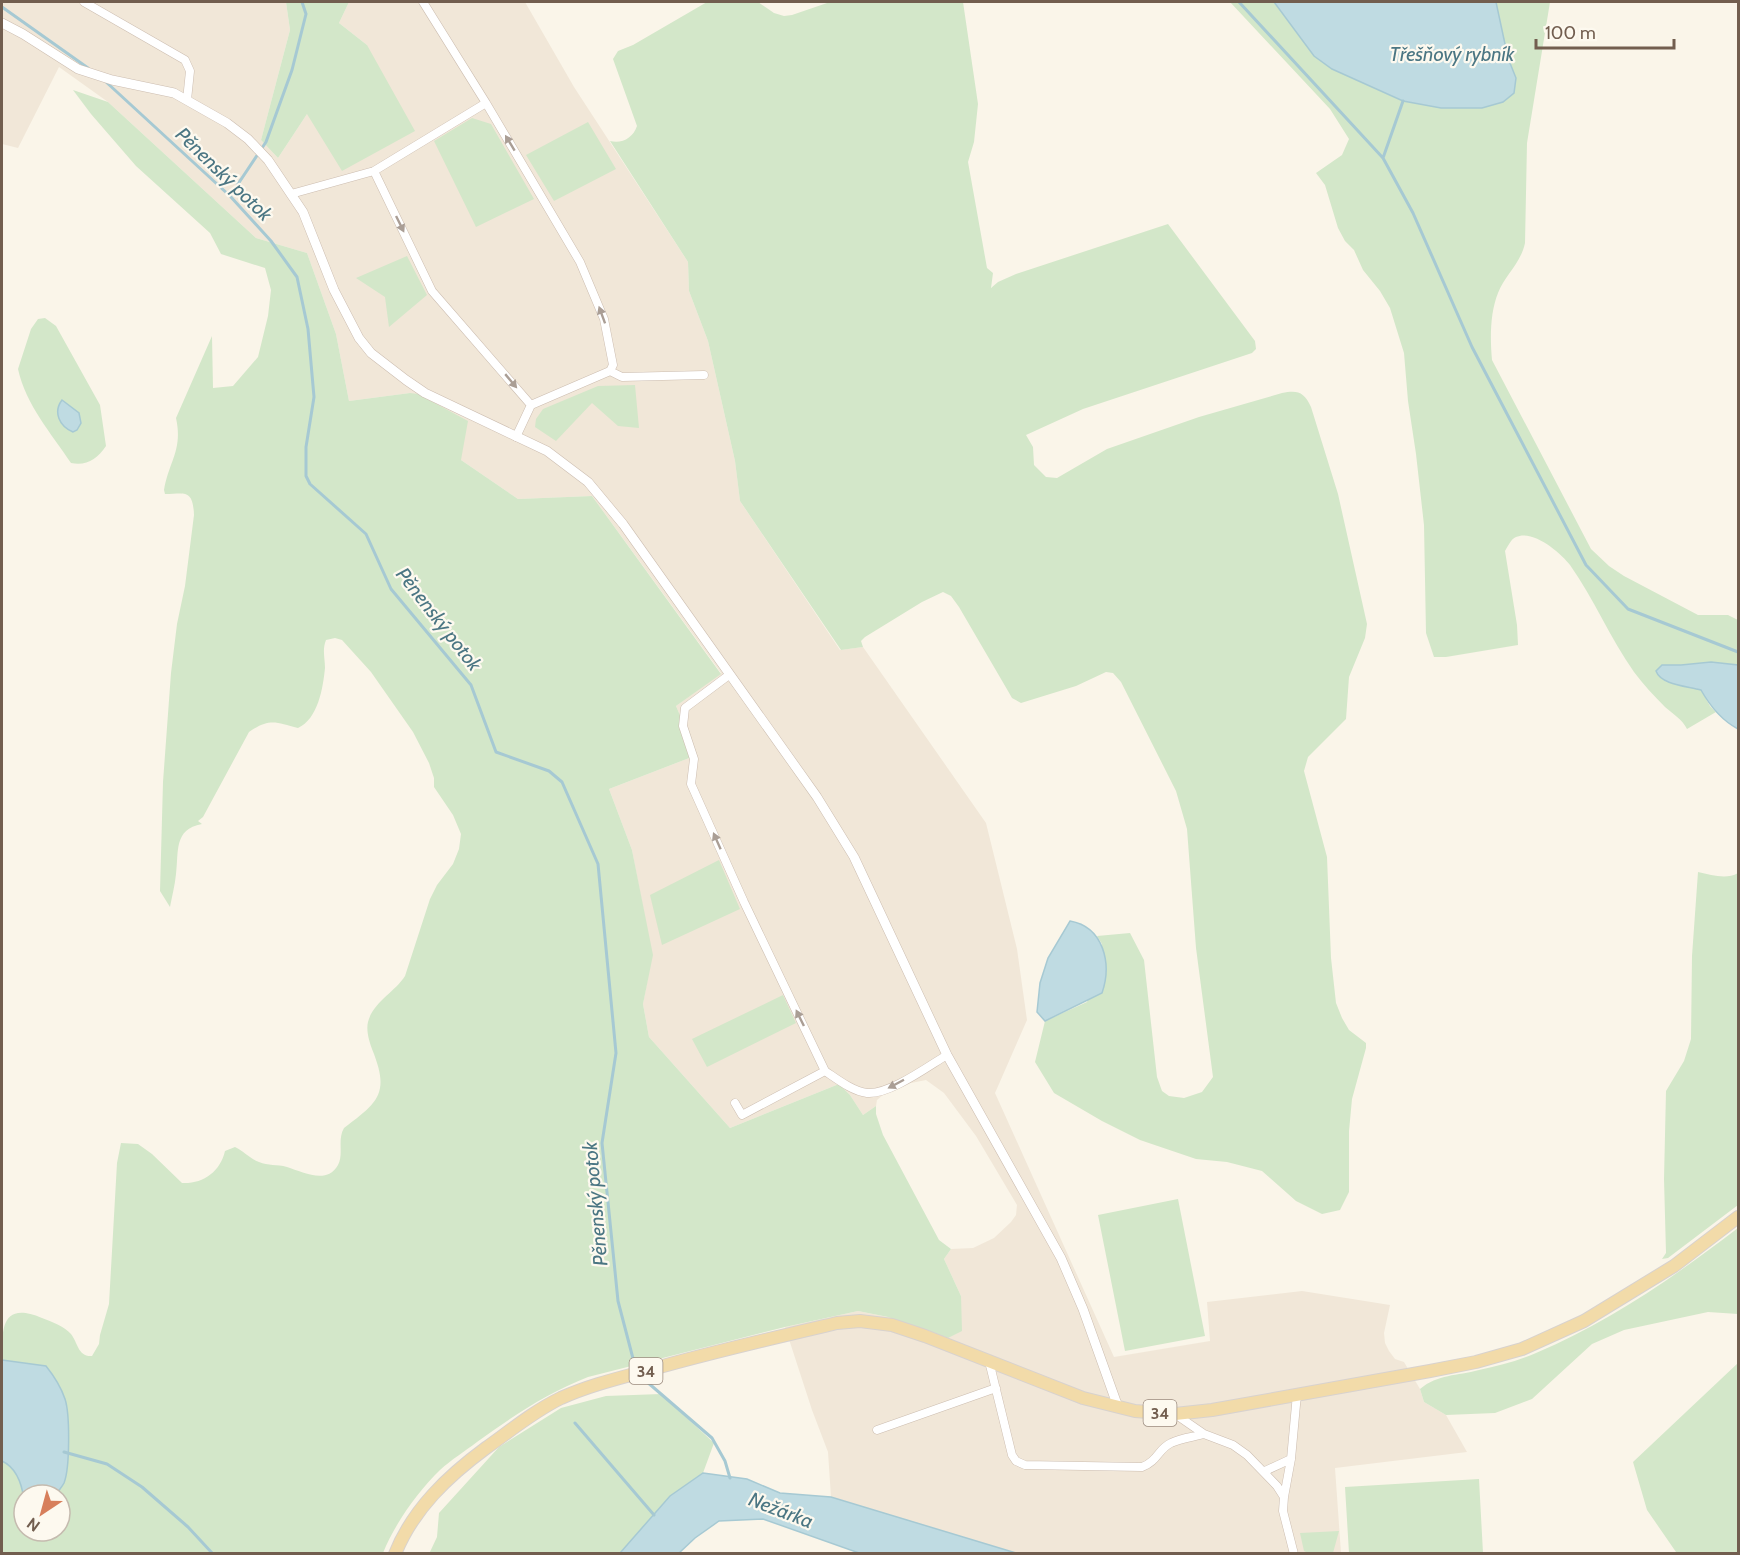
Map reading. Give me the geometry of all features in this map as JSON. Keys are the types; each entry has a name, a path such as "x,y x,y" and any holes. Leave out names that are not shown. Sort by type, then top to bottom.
{"main road":[{"name":"34","path":"395,1554 409,1527 432,1494 445,1481 530,1417 562,1398 589,1386 699,1356 837,1323 860,1321 892,1325 1083,1398 1118,1407 1135,1411 1175,1414 1212,1410 1476,1362 1522,1349 1584,1322 1674,1266 1738,1217"}],"street":[{"path":"84,2 185,60 190,71 187,99"},
{"path":"423,2 580,262 604,319 613,365 610,371 531,405 516,436"},
{"path":"2,23 78,69 112,80 174,93 187,99 227,123 248,139 268,160 303,212 334,290 359,338 371,353 425,393 547,452 588,482 623,524 817,797 854,857 947,1055 1061,1258 1083,1309 1118,1407"},
{"path":"291,194 374,171 486,103"},
{"path":"374,171 432,291 531,405"},
{"path":"610,371 622,377 704,375"},
{"path":"729,675 685,708 683,726 694,759 691,784 744,902 825,1071 864,1093 879,1093 947,1055"},
{"path":"735,1103 742,1115 825,1071"},
{"path":"989,1361 1012,1455 1016,1461 1025,1466 1142,1467 1152,1463 1162,1450 1172,1443 1204,1434"},
{"path":"877,1430 996,1388"},
{"path":"1294,1554 1283,1511 1297,1394"},
{"path":"1175,1414 1204,1434 1233,1445 1264,1472 1284,1497"},
{"path":"1264,1472 1291,1459"}],"shaded area":[{"path":"2,2 286,2 290,30 261,140 278,158 307,114 367,45 339,23 349,2 525,2 574,87 688,262 689,291 708,341 735,461 740,501 840,650 863,647 986,823 1017,949 1027,1020 995,1093 1114,1357 1210,1341 1207,1302 1302,1291 1390,1305 1384,1333 1389,1351 1395,1359 1404,1362 1420,1389 1424,1402 1446,1415 1467,1452 1335,1468 1341,1553 1016,1553 831,1497 828,1452 785,1327 858,1311 888,1317 961,1296 944,1259 951,1249 973,1248 994,1238 1016,1215 1017,1205 976,1136 944,1093 926,1080 906,1084 884,1094 877,1100 876,1106 863,1115 850,1095 839,1084 730,1128 649,1037 643,1004 652,955 632,850 609,789 697,755 676,706 721,673 592,496 518,499 461,460 410,393 349,401 336,334 307,253 256,238 108,102 59,67 18,148 2,144"}],"green space":[{"path":"286,2 349,2 339,23 367,45 415,131 342,171 307,114 278,158 261,140 290,30"},
{"path":"707,2 758,2 774,13 784,16 830,2 963,2 978,104 974,142 968,162 987,268 993,273 991,288 998,282 1016,274 1168,224 1255,341 1256,349 1252,353 1083,409 1026,435 1033,447 1034,465 1046,477 1057,478 1107,449 1199,417 1282,393 1300,393 1311,407 1338,494 1367,624 1365,638 1349,677 1346,719 1308,757 1304,771 1327,857 1331,958 1336,1003 1349,1030 1366,1043 1352,1099 1349,1131 1349,1192 1340,1210 1322,1214 1296,1201 1262,1171 1227,1162 1196,1159 1140,1140 1054,1093 1035,1062 1045,1021 1087,1002 1102,944 1097,936 1130,933 1144,960 1157,1077 1162,1091 1169,1096 1184,1098 1202,1092 1213,1077 1196,948 1187,829 1176,791 1121,682 1113,673 1106,672 1076,686 1021,703 1012,698 959,607 951,596 943,592 922,602 865,637 861,641 863,647 841,650 740,501 735,461 708,341 689,291 688,262 610,141 619,142 626,139 633,134 637,126 613,59 618,51 633,45"},
{"path":"1230,2 1274,2 1314,56 1332,69 1403,101 1515,78 1508,58 1496,2 1550,2 1527,143 1525,243 1520,257 1495,301 1491,326 1492,360 1591,549 1624,576 1698,615 1728,615 1738,620 1738,665 1711,662 1662,665 1665,681 1701,690 1716,712 1687,729 1634,672 1570,565 1560,554 1530,536 1523,535 1514,538 1505,551 1518,645 1434,657 1426,633 1424,525 1404,353 1390,308 1363,270 1354,250 1345,241 1338,228 1325,185 1316,173 1342,155 1349,139 1330,109"},
{"path":"73,90 108,102 256,238 307,253 336,334 349,401 410,393 418,394 468,421 461,460 518,499 592,496 721,674 676,706 697,755 609,789 632,850 653,955 643,1004 649,1037 730,1128 839,1084 850,1095 863,1115 876,1106 876,1114 883,1135 939,1240 951,1249 944,1259 961,1296 962,1331 948,1338 888,1317 858,1311 588,1377 558,1390 531,1406 490,1432 444,1466 407,1509 383,1553 2,1553 2,1461 16,1474 20,1483 12,1483 12,1543 72,1543 72,1483 63,1483 69,1425 46,1366 2,1360 2,1338 7,1321 18,1313 50,1321 68,1331 81,1352 92,1356 99,1344 109,1304 117,1163 121,1143 138,1144 152,1154 182,1183 204,1179 210,1175 219,1165 225,1151 235,1147 262,1163 321,1176 333,1171 340,1161 341,1137 344,1128 366,1111 378,1095 380,1076 370,1043 368,1022 374,1009 405,976 430,899 437,885 453,864 459,849 461,834 453,815 434,787 434,778 429,763 413,732 371,672 342,640 335,638 326,640 323,685 310,718 298,728 273,722 249,732 203,817 198,821 202,824 186,831 182,836 170,907 160,891 163,782 171,673 194,515 192,500 189,496 165,494 164,490 177,447 176,418 212,336 213,388 233,386 258,357 268,316 271,290 265,268 221,254 210,233 136,166"},
{"path":"472,118 491,124 534,199 476,227 434,141"},
{"path":"588,122 616,169 554,201 526,155"},
{"path":"407,256 427,295 389,327 385,297 356,278"},
{"path":"45,318 56,326 100,405 106,446 99,455 87,462 71,463 33,407 18,369 31,329 38,319"},
{"path":"635,385 639,428 618,426 592,403 556,441 535,427 536,419 543,409 598,386"},
{"path":"719,860 740,909 662,945 650,895"},
{"path":"1698,872 1724,877 1738,873 1738,1205 1668,1258 1662,1259 1666,1253 1664,1179 1666,1091 1684,1061 1691,1039 1692,956"},
{"path":"783,995 796,1023 707,1067 692,1039"},
{"path":"1178,1199 1205,1336 1125,1351 1098,1215"},
{"path":"1738,1228 1738,1314 1708,1312 1624,1330 1592,1344 1532,1399 1495,1413 1446,1415 1424,1402 1420,1389 1427,1384 1448,1376 1501,1365 1522,1358 1590,1327 1641,1297"},
{"path":"1738,1363 1738,1552 1676,1552 1647,1510 1633,1462"},
{"path":"661,1394 714,1443 703,1473 670,1496 620,1553 429,1554 437,1537 439,1513 499,1447 561,1408 606,1396"},
{"path":"1479,1479 1483,1553 1349,1553 1345,1487"},
{"path":"1339,1531 1333,1553 1304,1551 1300,1533"}],"water":[{"name":"Třešňový rybník","path":"1274,2 1496,2 1508,58 1516,78 1514,93 1503,102 1482,108 1441,108 1403,101 1332,69 1314,56"},
{"path":"62,400 79,413 81,423 73,432 64,426 59,418 58,409"},
{"path":"1711,662 1738,665 1738,729 1717,712 1701,690 1669,682 1659,676 1656,671 1662,665"},
{"path":"1070,921 1082,925 1098,939 1105,959 1105,982 1102,993 1045,1021 1037,1012 1040,983 1048,958"},
{"path":"2,1360 46,1366 57,1382 67,1406 69,1441 64,1483 20,1483 11,1468 2,1461"},
{"name":"Nežárka","path":"703,1473 747,1479 780,1493 831,1497 1016,1553 859,1553 763,1519 719,1521 679,1553 620,1553 670,1496"}],"waterway":[{"path":"230,196 266,142 292,70 306,14 302,2"},
{"path":"1239,2 1383,158 1413,213 1472,347 1586,565 1628,609 1738,652"},
{"name":"Pěnenský potok","path":"2,7 88,68"},
{"name":"Pěnenský potok","path":"105,81 230,196 271,241 297,277 308,329 314,397 306,447 306,476 310,484 366,534 391,589 471,685 496,752 549,771 562,782 598,864 616,1053 602,1143 618,1301 636,1370"},
{"path":"1383,158 1403,101"},
{"name":"Pěnenský potok","path":"639,1375 712,1438 725,1461 730,1478"},
{"path":"575,1423 654,1515"},
{"path":"64,1452 107,1464 142,1487 188,1527 213,1554"}]}
